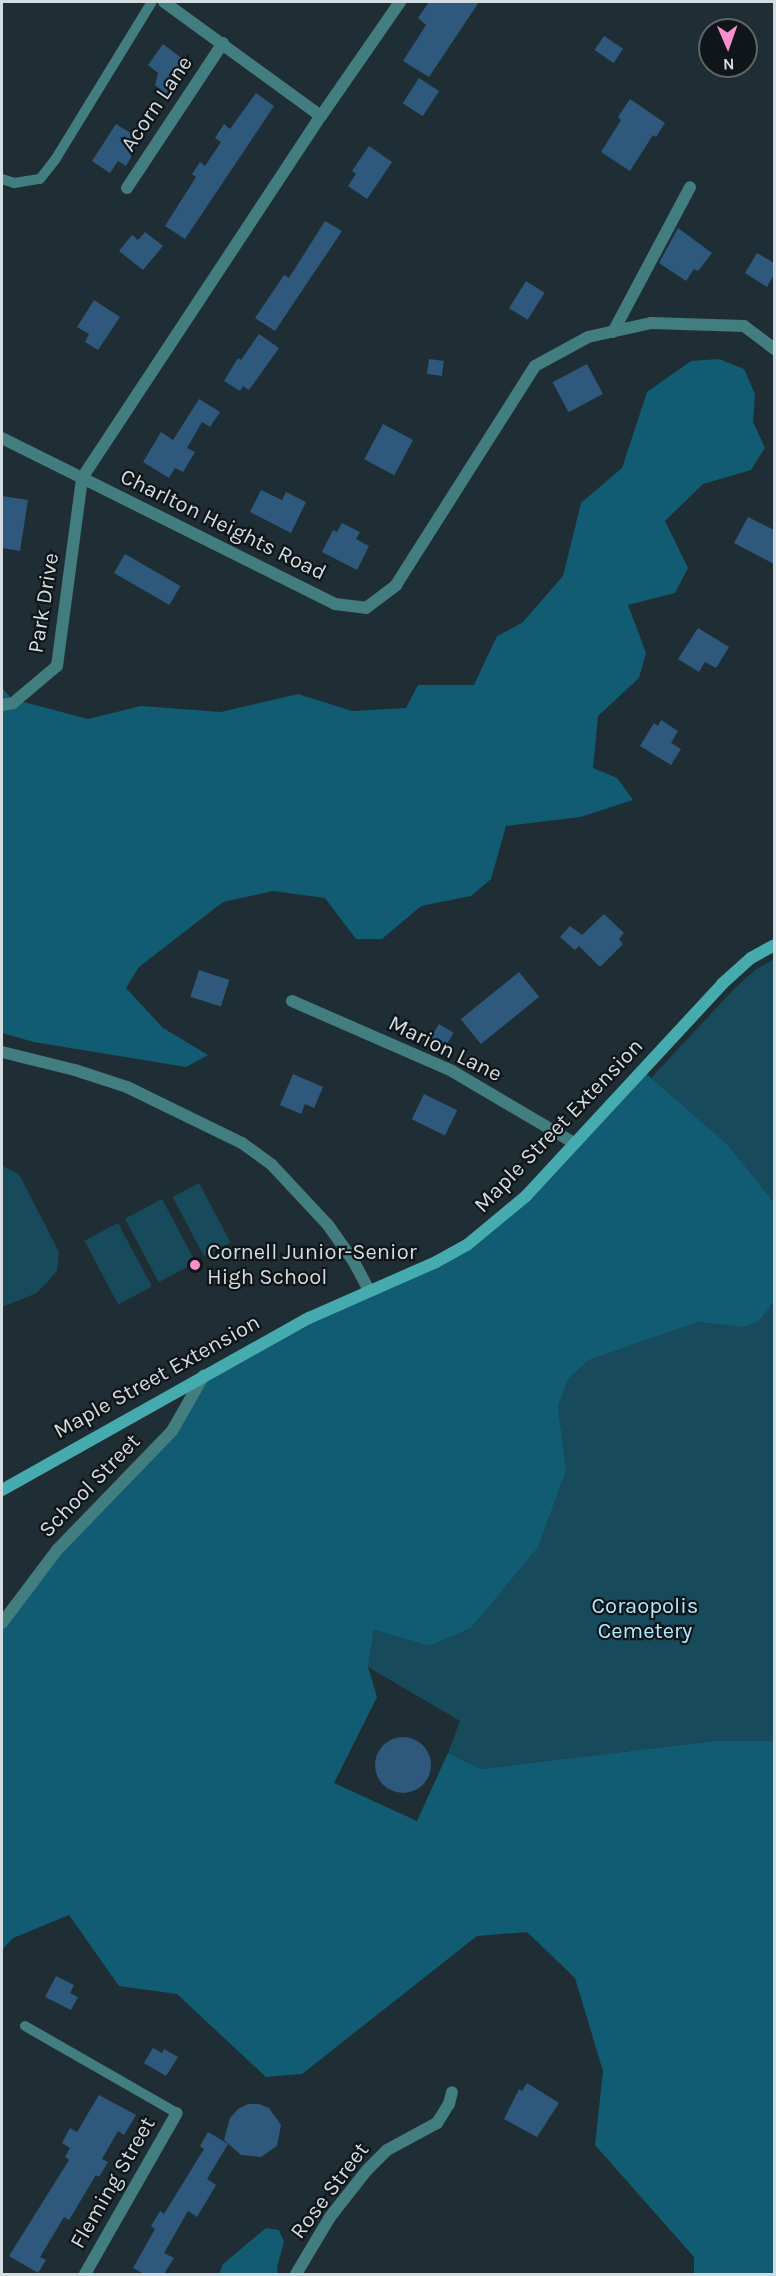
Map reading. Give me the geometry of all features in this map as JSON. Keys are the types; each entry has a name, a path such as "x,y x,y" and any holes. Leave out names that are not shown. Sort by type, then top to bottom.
{"street":[{"path":"164,2 321,116"},
{"name":"Charlton Heights Road","path":"400,2 321,116 82,478 335,604 366,608 396,585 535,366 588,338 651,323 744,326 774,349"},
{"name":"Acorn Lane","path":"127,188 223,44"},
{"path":"613,332 690,187"},
{"path":"2,438 82,478"},
{"name":"Park Drive","path":"2,705 13,703 57,666 82,478"},
{"name":"Maple Street Extension","path":"2,1490 309,1317 436,1262 485,1232 526,1196 722,984 751,958 774,945"},
{"name":"Marion Lane","path":"292,1001 452,1071 574,1143"},
{"path":"2,1052 75,1070 127,1087 242,1143 272,1165 328,1225 354,1262 369,1290"},
{"name":"School Street","path":"2,1623 57,1550 172,1431 204,1375"},
{"name":"Rose Street","path":"296,2274 330,2217 367,2170 393,2146 437,2123 444,2114 452,2092"},
{"name":"Fleming Street","path":"85,2274 177,2113"}],"lane":[{"path":"2,179 14,183 40,179 56,160 153,2"},
{"path":"25,2026 177,2113"}],"green space":[{"path":"774,959 774,1202 728,1145 651,1078 735,988 755,970"},
{"path":"2,1166 19,1174 59,1252 57,1271 37,1293 2,1307"},
{"path":"199,1183 230,1242 204,1256 173,1197"},
{"path":"162,1199 196,1263 159,1282 125,1219"},
{"path":"118,1223 152,1287 118,1304 84,1241"},
{"name":"Coraopolis Cemetery","path":"774,1302 774,1741 713,1741 481,1769 448,1753 460,1721 368,1667 374,1630 430,1646 471,1628 503,1587 566,1470 558,1406 569,1378 589,1360 698,1322 744,1327 759,1321"}],"shaded area":[{"path":"719,359 744,369 755,394 753,422 765,448 751,470 703,484 665,521 688,568 675,593 628,605 646,653 639,678 598,716 593,768 617,778 633,800 580,817 506,826 491,879 471,896 421,906 382,939 356,939 325,898 273,891 223,902 139,967 126,988 163,1028 208,1055 186,1067 34,1042 2,1033 2,688 12,699 88,719 141,706 221,712 298,694 352,711 406,708 418,685 474,685 497,636 522,623 563,576 581,503 622,468 647,392 691,361"},
{"path":"642,1070 728,1145 774,1202 774,1302 759,1321 744,1327 698,1322 589,1360 569,1378 558,1406 566,1470 538,1547 471,1628 430,1646 374,1630 368,1667 377,1697 334,1783 417,1821 448,1753 481,1769 713,1741 774,1741 774,2274 694,2274 694,2257 595,2145 603,2071 575,1978 527,1932 477,1936 302,2074 266,2077 177,1994 119,1986 69,1915 13,1938 2,1950 2,1623 11,1610 154,1452 204,1375 485,1232"},
{"path":"266,2228 279,2230 284,2242 277,2267 278,2274 219,2274 223,2264"}],"building":[{"path":"429,2 479,2 429,77 403,61 426,25 418,18"},
{"path":"604,36 623,49 614,63 594,50"},
{"path":"163,44 188,63 166,94 155,85 158,73 148,65"},
{"path":"419,78 439,91 423,116 403,103"},
{"path":"256,93 274,106 185,239 165,226 196,177 192,174 200,162 205,166 221,142 215,138 224,124 230,129"},
{"path":"630,99 665,123 656,137 653,135 630,171 601,152 621,120 618,117"},
{"path":"116,124 134,135 126,147 134,152 126,166 118,161 110,173 92,161"},
{"path":"369,146 392,162 367,199 348,186 356,174 352,171"},
{"path":"325,221 342,231 275,331 255,318 284,275 289,278"},
{"path":"678,228 712,253 698,271 694,269 686,281 659,263"},
{"path":"145,232 163,246 143,270 119,251 132,235 138,240"},
{"path":"757,253 774,263 774,274 767,287 745,273"},
{"path":"526,281 545,293 528,320 509,308"},
{"path":"94,300 120,317 98,350 85,342 89,334 77,327"},
{"path":"259,334 279,348 249,390 243,386 240,391 224,381 238,358 241,360"},
{"path":"429,359 444,361 442,376 427,374"},
{"path":"587,364 603,394 569,412 553,382"},
{"path":"199,399 220,412 210,427 202,422 187,448 195,452 183,472 175,468 169,478 143,462 161,432 173,440"},
{"path":"383,424 413,440 394,475 364,459"},
{"path":"261,490 282,500 286,492 306,502 291,533 250,512"},
{"path":"2,496 28,500 20,551 2,548"},
{"path":"748,517 774,530 774,564 734,543"},
{"path":"342,523 360,532 356,539 369,546 357,570 322,552 333,530 337,532"},
{"path":"125,554 180,586 169,605 114,573"},
{"path":"698,628 729,647 716,668 705,662 699,672 678,659"},
{"path":"661,720 678,731 671,743 681,749 671,765 640,746 654,723 658,726"},
{"path":"604,914 624,933 619,939 623,944 600,967 579,946 575,950 560,937 570,926 582,935"},
{"path":"199,970 229,980 221,1007 190,997"},
{"path":"519,972 539,997 481,1044 461,1019"},
{"path":"439,1024 454,1033 445,1046 431,1038"},
{"path":"293,1074 323,1087 314,1108 305,1104 301,1114 280,1105"},
{"path":"424,1094 457,1110 445,1135 412,1119"},
{"path":"403,1737 423,1745 431,1765 423,1785 403,1793 383,1785 375,1765 383,1745"},
{"path":"56,1976 74,1985 70,1993 78,1997 71,2010 45,1997"},
{"path":"153,2048 162,2053 164,2049 178,2057 166,2076 144,2063"},
{"path":"527,2083 559,2103 537,2137 504,2119 519,2089 522,2091"},
{"path":"99,2095 136,2115 124,2135 118,2131 102,2159 108,2162 99,2177 96,2175 69,2220 64,2217 40,2257 46,2260 38,2273 9,2256 69,2160 65,2157 70,2148 62,2143 70,2128 77,2132"},
{"path":"248,2104 259,2104 269,2108 281,2125 277,2146 261,2157 241,2155 224,2140 230,2118 238,2109"},
{"path":"208,2132 228,2144 207,2179 216,2185 197,2217 188,2211 164,2253 174,2258 164,2274 144,2274 133,2268 155,2229 151,2226 160,2211 164,2214 204,2149 200,2146"}],"place":[{"name":"Cornell Junior-Senior High School","path":"195,1265"}]}
